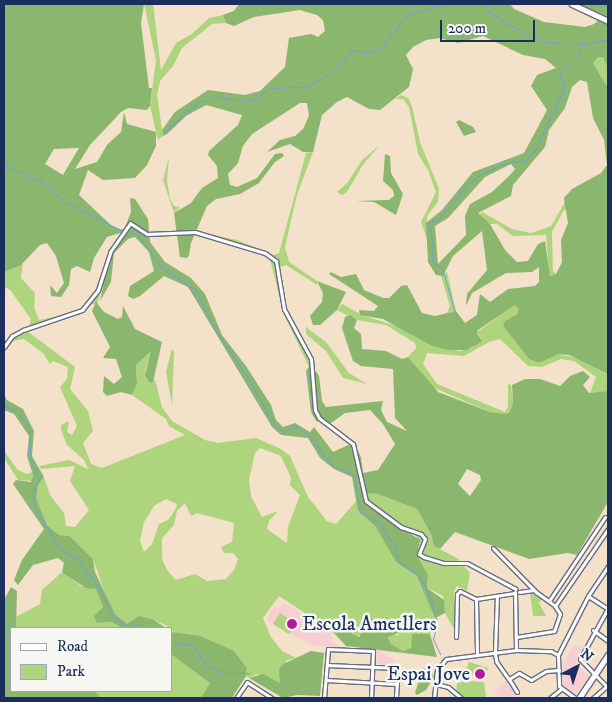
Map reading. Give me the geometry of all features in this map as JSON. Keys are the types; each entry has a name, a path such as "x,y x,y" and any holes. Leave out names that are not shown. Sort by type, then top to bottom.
{"street":[{"path":"572,4 608,21"},
{"path":"4,347 12,336 23,330 82,310 95,296 110,252 130,223 151,235 195,232 248,246 276,259 284,309 311,359 315,410 319,418 353,444 366,501 401,526 421,534 426,539 419,554 438,562 467,563 517,592"},
{"path":"549,601 605,517"},
{"path":"555,606 608,529"},
{"path":"493,548 534,590 555,606 560,620 554,631 516,637"},
{"path":"561,689 558,655 588,596 607,571 608,566"},
{"path":"456,637 457,594 460,591 476,599 534,590"},
{"path":"516,650 517,592"},
{"path":"497,596 495,652 497,662 518,692"},
{"path":"588,596 608,609 593,630 580,663 596,674 608,686 593,698"},
{"path":"476,599 477,653"},
{"path":"593,630 608,641"},
{"path":"324,698 328,650 373,651 372,698"},
{"path":"434,698 439,665 446,660 477,653 516,650 551,651 558,655"},
{"path":"579,698 608,655"},
{"path":"326,665 398,668 396,698"},
{"path":"509,679 519,673 535,680 546,671 559,670"},
{"path":"326,680 397,684"},
{"path":"236,698 247,682 272,698"},
{"path":"436,684 448,687 461,698"},
{"path":"550,698 561,689"},
{"path":"561,689 575,698"}],"shaded area":[{"name":"Escola Ametllers","path":"283,602 315,622 313,625 331,633 332,641 339,647 314,646 270,623 266,619 274,606 278,609"},
{"path":"574,644 582,648 576,664 590,676 575,695 561,683 563,665"},
{"name":"Escola Ametllers","path":"376,649 394,660 396,665 377,664"},
{"path":"506,680 517,698 500,698 494,691"}],"green space":[{"path":"4,4 144,4 141,23 149,88 152,88 150,106 147,110 128,108 121,112 90,145 75,169 97,162 107,145 121,132 124,112 127,124 156,132 156,146 147,165 135,178 103,180 88,170 79,195 113,227 124,230 131,212 130,198 135,199 148,219 150,242 165,262 191,278 205,294 222,335 246,366 271,405 276,420 283,427 295,423 310,432 314,427 333,452 348,445 356,447 361,457 363,473 378,470 395,444 383,424 370,410 345,413 331,423 316,421 311,412 306,371 311,364 319,376 322,401 326,407 383,401 381,410 387,422 407,431 395,418 393,369 361,366 353,361 342,328 345,317 350,315 357,320 354,328 361,334 362,349 386,351 402,359 408,357 438,392 490,412 504,414 509,412 513,404 512,385 525,379 540,379 560,386 570,376 583,371 590,377 583,385 589,393 608,391 608,502 577,555 568,553 529,559 455,532 440,549 434,546 431,534 417,509 378,494 367,493 369,507 420,540 417,555 428,575 427,588 444,600 445,613 435,618 417,576 396,562 375,526 358,511 352,477 334,469 320,458 308,438 281,435 272,427 188,287 164,276 140,296 133,299 128,296 130,286 154,271 149,252 135,237 128,239 114,253 111,282 100,301 109,256 124,238 123,232 107,237 94,258 90,272 77,266 71,269 69,285 61,297 51,296 50,285 57,293 64,283 56,256 47,243 40,245 21,265 4,272","holes":["79,148 63,175 45,164 54,149","467,469 480,475 481,480 470,496 458,484"]},
{"path":"144,4 153,4 161,70 176,43 192,34 209,18 223,15 226,23 212,24 182,48 173,66 160,81 157,95 163,136 158,140 150,106 156,60"},
{"path":"239,4 510,4 514,9 544,22 585,27 594,24 604,15 579,4 608,4 608,68 603,57 598,57 593,63 608,88 608,374 569,355 559,354 539,363 529,359 503,326 505,321 516,315 519,310 515,305 478,330 477,333 482,341 467,350 448,350 432,346 383,319 360,315 359,310 374,311 378,306 329,274 331,272 341,277 356,274 364,290 383,298 389,298 401,286 407,285 422,313 435,316 456,311 465,323 477,315 480,294 490,302 508,289 535,286 539,282 539,267 532,272 506,273 472,293 466,306 467,294 487,270 482,231 453,256 443,276 436,275 428,262 426,223 442,210 473,172 524,153 547,110 531,86 537,75 556,68 545,59 523,55 483,36 458,43 440,38 426,40 413,47 406,55 413,69 409,87 380,110 369,109 347,97 337,102 322,115 313,152 303,152 290,144 267,152 280,140 295,136 303,129 309,116 307,103 300,103 252,134 243,146 238,163 228,174 230,185 237,187 257,178 275,154 282,153 284,156 275,162 259,183 240,194 216,199 207,206 191,243 189,255 187,258 180,257 174,213 191,203 202,188 218,178 217,166 208,155 209,151 238,125 242,115 206,105 186,116 163,136 162,130 175,112 208,90 245,95 260,91 285,67 289,38 311,34 318,37 325,31 323,20 317,15 300,10 254,17 234,26 226,23 223,15 234,11","holes":["580,80 587,82 593,118 604,140 607,165 601,173 572,189 564,198 568,223 561,240 562,262 556,274 550,276 545,241 538,244 528,261 517,262 505,250 490,224 478,213 511,196 513,185 545,147 549,130 565,108 572,87","511,164 515,169 510,175 492,192 470,204 465,216 466,235 438,264 435,226 448,218 485,177"]},
{"path":"599,56 604,57 608,68 608,88 593,63"},
{"path":"401,95 408,98 412,106 420,142 439,189 438,202 427,216 429,245 421,222 436,192 428,170 418,154 409,107 403,99 396,99"},
{"path":"459,120 473,127 476,132 464,136 456,122"},
{"path":"379,146 362,166 347,192 342,195 337,192 348,182 362,160"},
{"path":"313,152 297,195 285,247 289,262 317,281 317,285 286,265 280,267 283,297 291,322 314,367 308,365 283,312 270,259 244,246 195,235 197,231 237,240 274,255 279,253 306,153"},
{"path":"385,154 390,156 391,173 403,194 396,215 374,202 356,201 389,200 394,196 393,190 383,181"},
{"path":"169,157 167,181 170,199 174,206 180,207 174,213 163,180"},
{"path":"565,202 568,209 564,210 552,232 553,271 556,274 552,276 549,273 546,235 513,236 497,224 490,224 478,216 482,212 512,229 531,233 551,226"},
{"path":"124,233 109,256 97,306 93,304 78,313 27,331 75,367 70,389 88,411 93,431 83,443 91,464 102,468 185,435 169,426 166,419 132,395 137,384 136,365 152,350 145,371 153,382 155,379 162,407 172,421 205,440 218,443 256,438 281,449 290,456 308,497 327,521 336,524 358,499 358,511 375,526 396,562 417,576 435,618 430,634 414,634 410,649 403,651 391,644 388,635 399,635 397,629 378,620 365,616 363,633 355,638 339,628 332,631 279,596 263,618 271,637 282,651 296,658 287,660 280,673 280,683 257,674 249,678 246,676 247,668 234,651 201,636 174,634 172,627 154,620 127,624 115,614 107,599 93,559 70,536 59,535 47,525 35,496 38,485 44,477 50,495 64,513 66,526 75,527 89,510 70,481 75,466 41,469 39,466 69,460 88,469 84,460 67,445 61,430 61,425 69,421 67,432 72,435 77,426 60,387 67,379 68,367 53,361 50,364 43,353 24,339 13,341 4,353 4,345 15,333 29,326 31,319 11,291 4,286 4,272 23,264 21,278 35,293 34,307 39,320 72,313 84,306 95,291 109,251","holes":["260,448 281,456 291,478 290,485 300,495 288,527 287,543 267,529 269,521 278,511 262,517 251,496 249,480 255,453","166,499 177,504 175,510 168,520 159,524 152,544 144,552 140,541 144,522 154,506","185,503 191,516 197,513 234,523 232,542 221,547 224,553 233,553 238,559 234,570 226,579 207,581 195,574 176,580 167,570 162,559 162,538 174,525 177,511"]},
{"path":"447,272 456,311 447,313 450,306 441,276"},
{"path":"317,281 346,292 337,310 320,325 313,325 310,316 322,302 323,293"},
{"path":"96,302 104,312 118,319 122,317 123,306 135,329 162,342 153,382 150,383 145,375 151,351 136,365 137,384 132,395 121,392 107,396 103,392 104,376 114,384 122,377 116,359 103,358 110,347 92,311"},
{"path":"342,304 362,315 399,327 432,346 459,351 470,349 481,339 477,332 515,305 519,310 503,326 529,359 539,363 559,354 576,358 608,374 608,391 590,393 596,377 574,361 561,359 542,367 528,366 500,339 489,342 464,356 427,353 423,364 437,384 505,412 508,407 508,384 511,385 513,404 510,410 503,415 490,412 432,387 408,357 416,348 415,343 386,325 357,320 337,310"},
{"path":"306,327 326,342 349,373 367,384 343,378 326,351 306,334"},
{"path":"172,349 174,352 172,405 166,372"},
{"path":"4,394 7,400 23,409 34,431 32,456 44,477 38,485 36,498 47,525 59,535 70,536 93,559 95,572 115,614 127,624 139,616 154,620 164,627 120,627 111,622 97,623 94,616 103,607 96,589 86,588 62,572 64,563 58,558 33,565 18,585 14,580 22,560 44,529 13,484 16,480 31,482 33,475 27,456 29,436 14,414 4,410"},
{"path":"4,451 18,470 27,474 33,472 32,481 18,480 4,458"},
{"path":"367,493 378,494 417,509 431,534 434,546 457,558 470,573 467,591 457,586 454,591 454,629 445,613 443,596 427,588 428,575 417,555 420,543 415,535 404,532 369,507"},
{"path":"62,572 81,586 96,589 103,605 102,611 95,615 99,623 111,622 120,627 16,627 16,617 40,604 42,590"},
{"path":"11,587 17,591 16,627 10,627 10,692 96,692 101,698 4,698 4,600"},
{"path":"530,593 542,599 539,603 546,616 533,616"},
{"path":"280,613 296,624 289,634 273,624"},
{"path":"367,616 401,632 388,637 391,644 403,651 411,648 412,634 430,634 437,657 346,646 332,631 339,628 359,637 364,628 363,619"},
{"path":"172,632 201,636 234,651 247,668 246,676 232,698 201,698 210,683 172,655"},
{"path":"311,651 324,653 320,696 297,695 283,698 249,678 263,674 280,683 279,669 283,664"},
{"path":"172,655 209,681 211,687 201,698 101,698 96,692 172,692"},
{"path":"469,662 488,668 484,678 465,672"},
{"path":"423,668 431,670 434,677 426,690 417,695 415,693"},
{"path":"466,681 484,682 486,698 463,698 456,692 457,683"}],"waterway":[{"path":"164,132 197,103 215,97 251,101 270,88 307,87 337,68 352,50 371,53 385,44 406,15 447,4"},
{"path":"484,4 489,12 510,25 546,42 583,44 608,39"},
{"path":"456,316 443,271 432,260 433,242 428,223 438,220 468,184 480,175 500,165 526,160 535,150 564,88 560,76 563,69 581,53 580,44"},
{"path":"4,166 39,180 64,201 122,231"},
{"path":"126,232 137,234 160,266 195,290 212,325 246,375 276,428 284,432 295,425 311,438 331,465 354,475 360,512 379,522 396,549 399,562 419,576 428,592 437,622 433,639 440,654"},
{"path":"4,406 16,411 29,426 30,457 39,480 33,492 35,509 62,551 76,558 98,586 113,617 128,627"},
{"path":"132,627 136,624 142,627"},
{"path":"172,643 192,645 206,664 222,673 250,673"}],"place":[{"name":"Escola Ametllers","path":"292,624"},
{"name":"Espai Jove","path":"480,674"}]}
